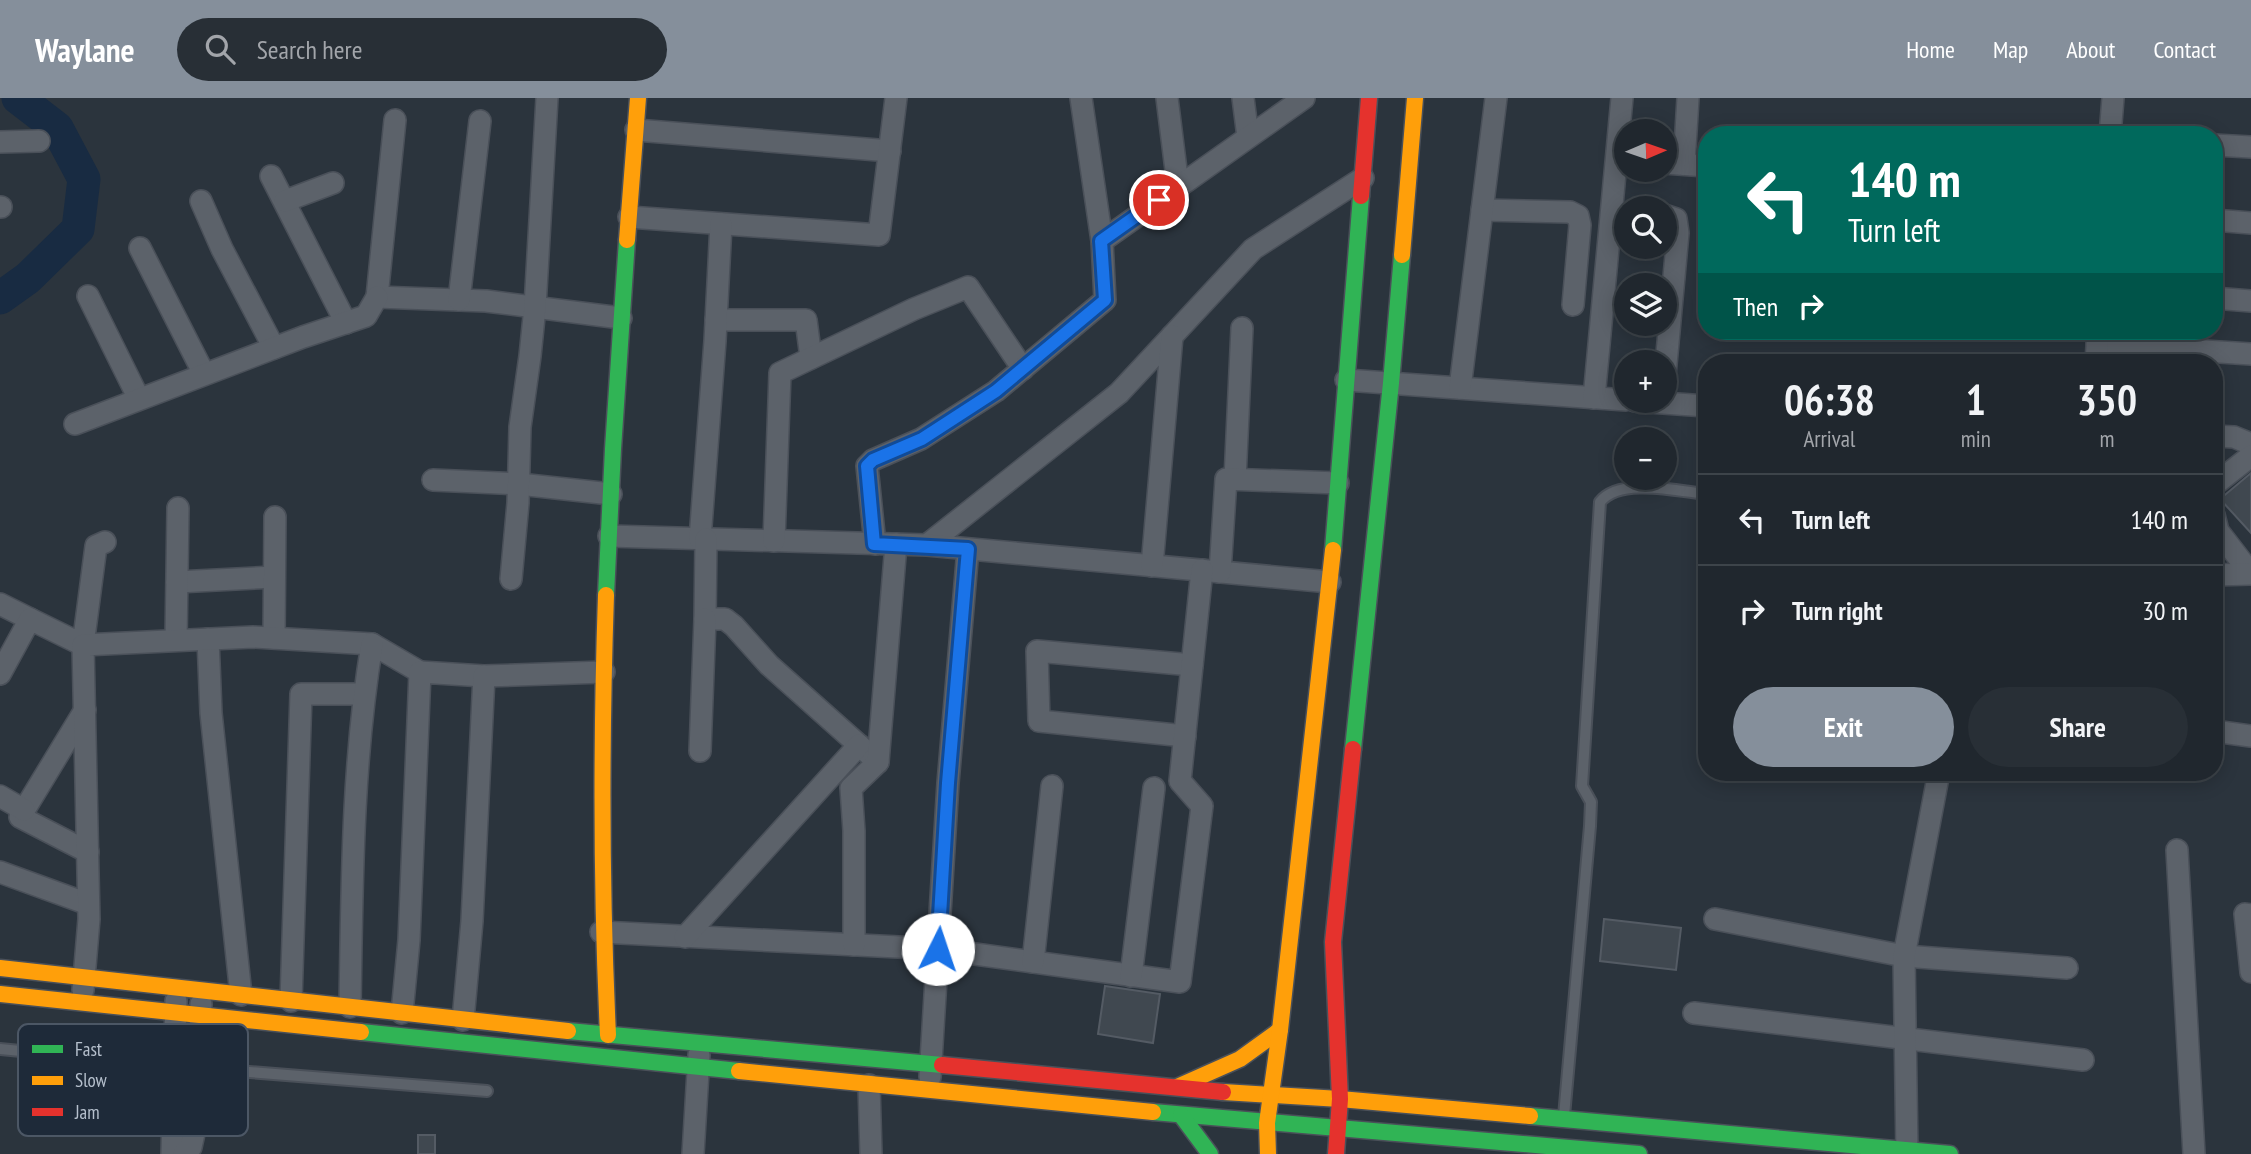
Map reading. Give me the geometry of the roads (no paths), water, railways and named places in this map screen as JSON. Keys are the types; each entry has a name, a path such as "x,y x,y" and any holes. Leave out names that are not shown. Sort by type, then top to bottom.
{"main road":[{"path":"608,1035 601,933 604,672 621,318 638,98"},
{"path":"1268,1154 1267,1123 1280,1030 1330,582 1369,98"},
{"path":"1336,1154 1340,1099 1334,942 1391,383 1415,98"},
{"path":"0,968 608,1035 931,1063 1214,1092 1340,1099 1950,1154"},
{"path":"0,994 929,1091 1639,1154"},
{"path":"1177,1087 1240,1059 1280,1030"},
{"path":"1181,1115 1210,1154"},
{"path":"1448,1154 1471,1139"}],"street":[{"path":"511,579 519,484 520,427 535,307 547,98"},
{"path":"629,217 879,235 896,98"},
{"path":"854,945 855,831 851,788 878,762 885,544 867,466 873,460 922,439 996,391 1105,300 1101,241 1082,98"},
{"path":"1167,98 1178,186"},
{"path":"1243,98 1248,137"},
{"path":"1101,241 1304,98"},
{"path":"1460,388 1496,98"},
{"path":"1594,398 1622,98"},
{"path":"1677,149 1688,98"},
{"path":"2111,126 2113,98"},
{"path":"75,424 366,316 377,297 395,120"},
{"path":"458,300 480,121"},
{"path":"636,130 890,151"},
{"path":"0,142 39,141"},
{"path":"2223,145 2251,147"},
{"path":"1677,163 1698,165"},
{"path":"271,176 346,323"},
{"path":"927,545 1119,393 1253,250 1363,178"},
{"path":"285,201 333,183"},
{"path":"201,201 274,348"},
{"path":"1482,210 1570,212 1578,216 1580,225 1573,304"},
{"path":"2223,221 2251,223"},
{"path":"700,751 705,619 703,539 721,224"},
{"path":"1677,226 1677,244"},
{"path":"140,248 204,374"},
{"path":"1667,350 1676,259"},
{"path":"774,541 780,373 968,287 1023,369"},
{"path":"88,296 139,399"},
{"path":"377,297 458,300 621,318"},
{"path":"2223,299 2251,301"},
{"path":"716,320 806,320 811,358"},
{"path":"1235,479 1241,328"},
{"path":"1152,566 1172,336"},
{"path":"2097,346 2251,354"},
{"path":"1346,380 1614,399"},
{"path":"1677,399 1698,404"},
{"path":"2223,436 2251,443"},
{"path":"2223,478 2251,456"},
{"path":"601,933 938,949 1180,982 1202,806 1180,781 1192,665 1226,479 1338,483"},
{"path":"433,480 519,484 611,494"},
{"path":"176,640 178,508"},
{"path":"274,638 275,517"},
{"path":"609,536 927,545 1330,582"},
{"path":"2223,537 2245,566 2251,569"},
{"path":"82,1003 88,904 83,645 96,546 105,542"},
{"path":"929,1091 948,783 968,549"},
{"path":"2223,575 2251,574"},
{"path":"177,582 274,577"},
{"path":"0,604 83,645 274,638 372,644 420,672 484,676 604,672"},
{"path":"0,674 30,619"},
{"path":"705,619 725,619 734,626 769,665 878,762"},
{"path":"208,639 211,713 241,995"},
{"path":"350,1007 352,873 364,694 372,644"},
{"path":"1185,736 1039,721 1037,652 1192,665"},
{"path":"402,1013 409,940 420,672"},
{"path":"463,1020 473,908 484,676"},
{"path":"291,1001 301,694 364,694"},
{"path":"85,710 20,817 88,852"},
{"path":"2223,732 2251,736"},
{"path":"685,937 859,745"},
{"path":"1907,1152 1904,956 1937,781"},
{"path":"1033,962 1052,786"},
{"path":"1131,976 1154,788"},
{"path":"0,796 24,810"},
{"path":"2177,850 2194,1154"},
{"path":"0,872 88,904"},
{"path":"2251,915 2245,914 2251,972"},
{"path":"1715,919 1904,956 2067,968"},
{"path":"176,1024 177,988"},
{"path":"200,1024 202,991"},
{"path":"1694,1013 2082,1060"},
{"path":"693,1154 701,1043"},
{"path":"869,1085 870,1154"},
{"path":"172,1136 172,1154"},
{"path":"184,1154 191,1147 193,1136"}],"lane":[{"path":"1564,1119 1590,826 1591,802 1582,786 1600,502 1615,490 1632,487 1698,493"},
{"path":"0,1049 18,1051"},
{"path":"248,1072 487,1091"}],"waterway":[{"path":"0,298 28,278 78,229 84,179 57,128 18,98"}]}
